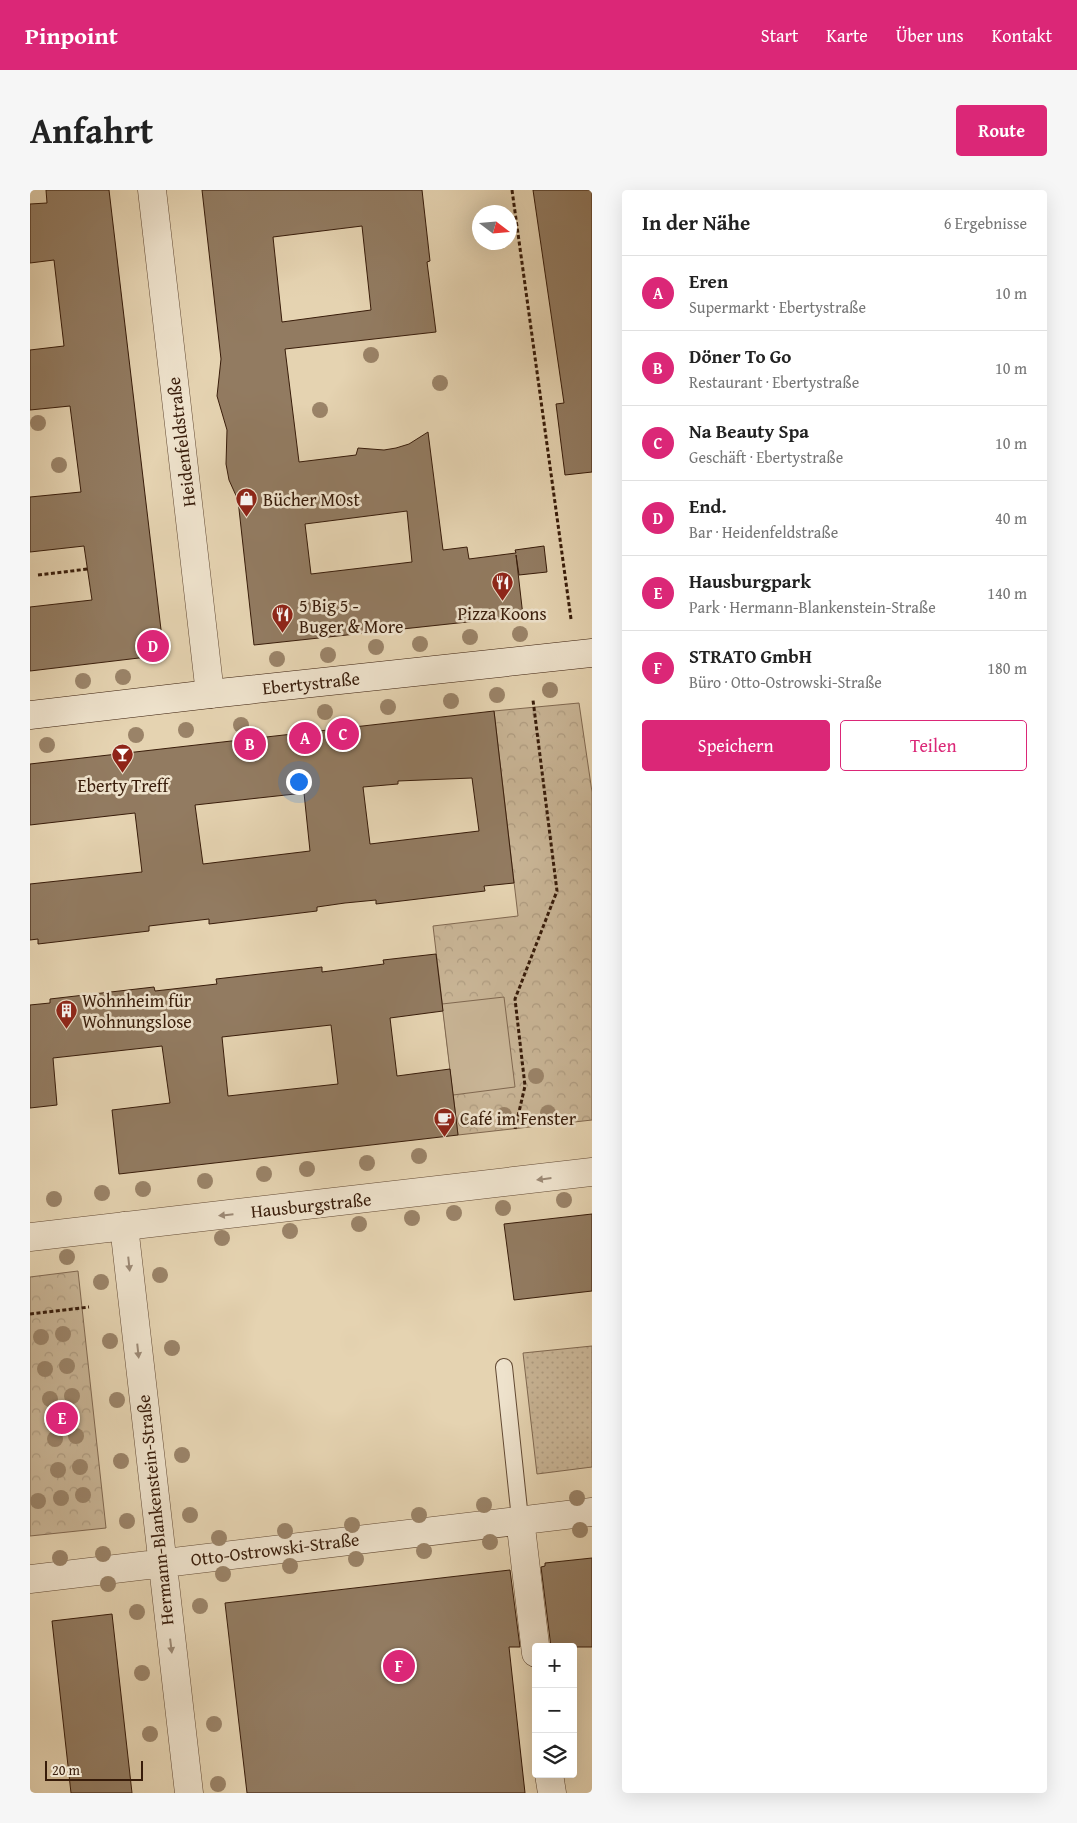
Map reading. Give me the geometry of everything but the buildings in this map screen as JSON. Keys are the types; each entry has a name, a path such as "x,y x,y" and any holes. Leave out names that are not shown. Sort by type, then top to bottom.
{"street":[{"name":"Heidenfeldstraße","path":"152,190 210,694"},
{"name":"Ebertystraße","path":"30,716 210,694 592,654"},
{"name":"Hausburgstraße","path":"30,1237 592,1172"},
{"name":"Hermann-Blankenstein-Straße","path":"124,1226 188,1793"},
{"name":"Otto-Ostrowski-Straße","path":"30,1579 592,1512"},
{"path":"520,1520 535,1643"},
{"path":"550,1778 552,1793"}],"lane":[{"path":"504,1367 520,1520"}],"path":[{"path":"512,190 571,618"},
{"path":"38,575 88,569"},
{"path":"515,1129 525,1086 515,999 557,891 533,700"},
{"path":"30,1314 89,1307"}],"green space":[{"path":"579,703 592,792 592,1120 458,1135 433,926 518,916 494,711"},
{"path":"504,997 515,1087 453,1095 442,1004"},
{"path":"78,1271 106,1528 30,1536 30,1277"},
{"path":"592,1346 592,1467 537,1474 523,1353"}],"place":[{"name":"Bücher MOst","path":"247,518"},
{"name":"Pizza Koons","path":"502,602"},
{"name":"5 Big 5 - Buger & More","path":"283,634"},
{"name":"End.","path":"153,646"},
{"name":"Na Beauty Spa","path":"343,734"},
{"name":"Eren","path":"305,738"},
{"name":"Döner To Go","path":"250,744"},
{"name":"Eberty Treff","path":"123,774"},
{"name":"Wohnheim für Wohnungslose","path":"66,1029"},
{"name":"Café im Fenster","path":"444,1137"},
{"name":"Hausburgpark","path":"62,1418"},
{"name":"STRATO GmbH","path":"399,1666"}]}
